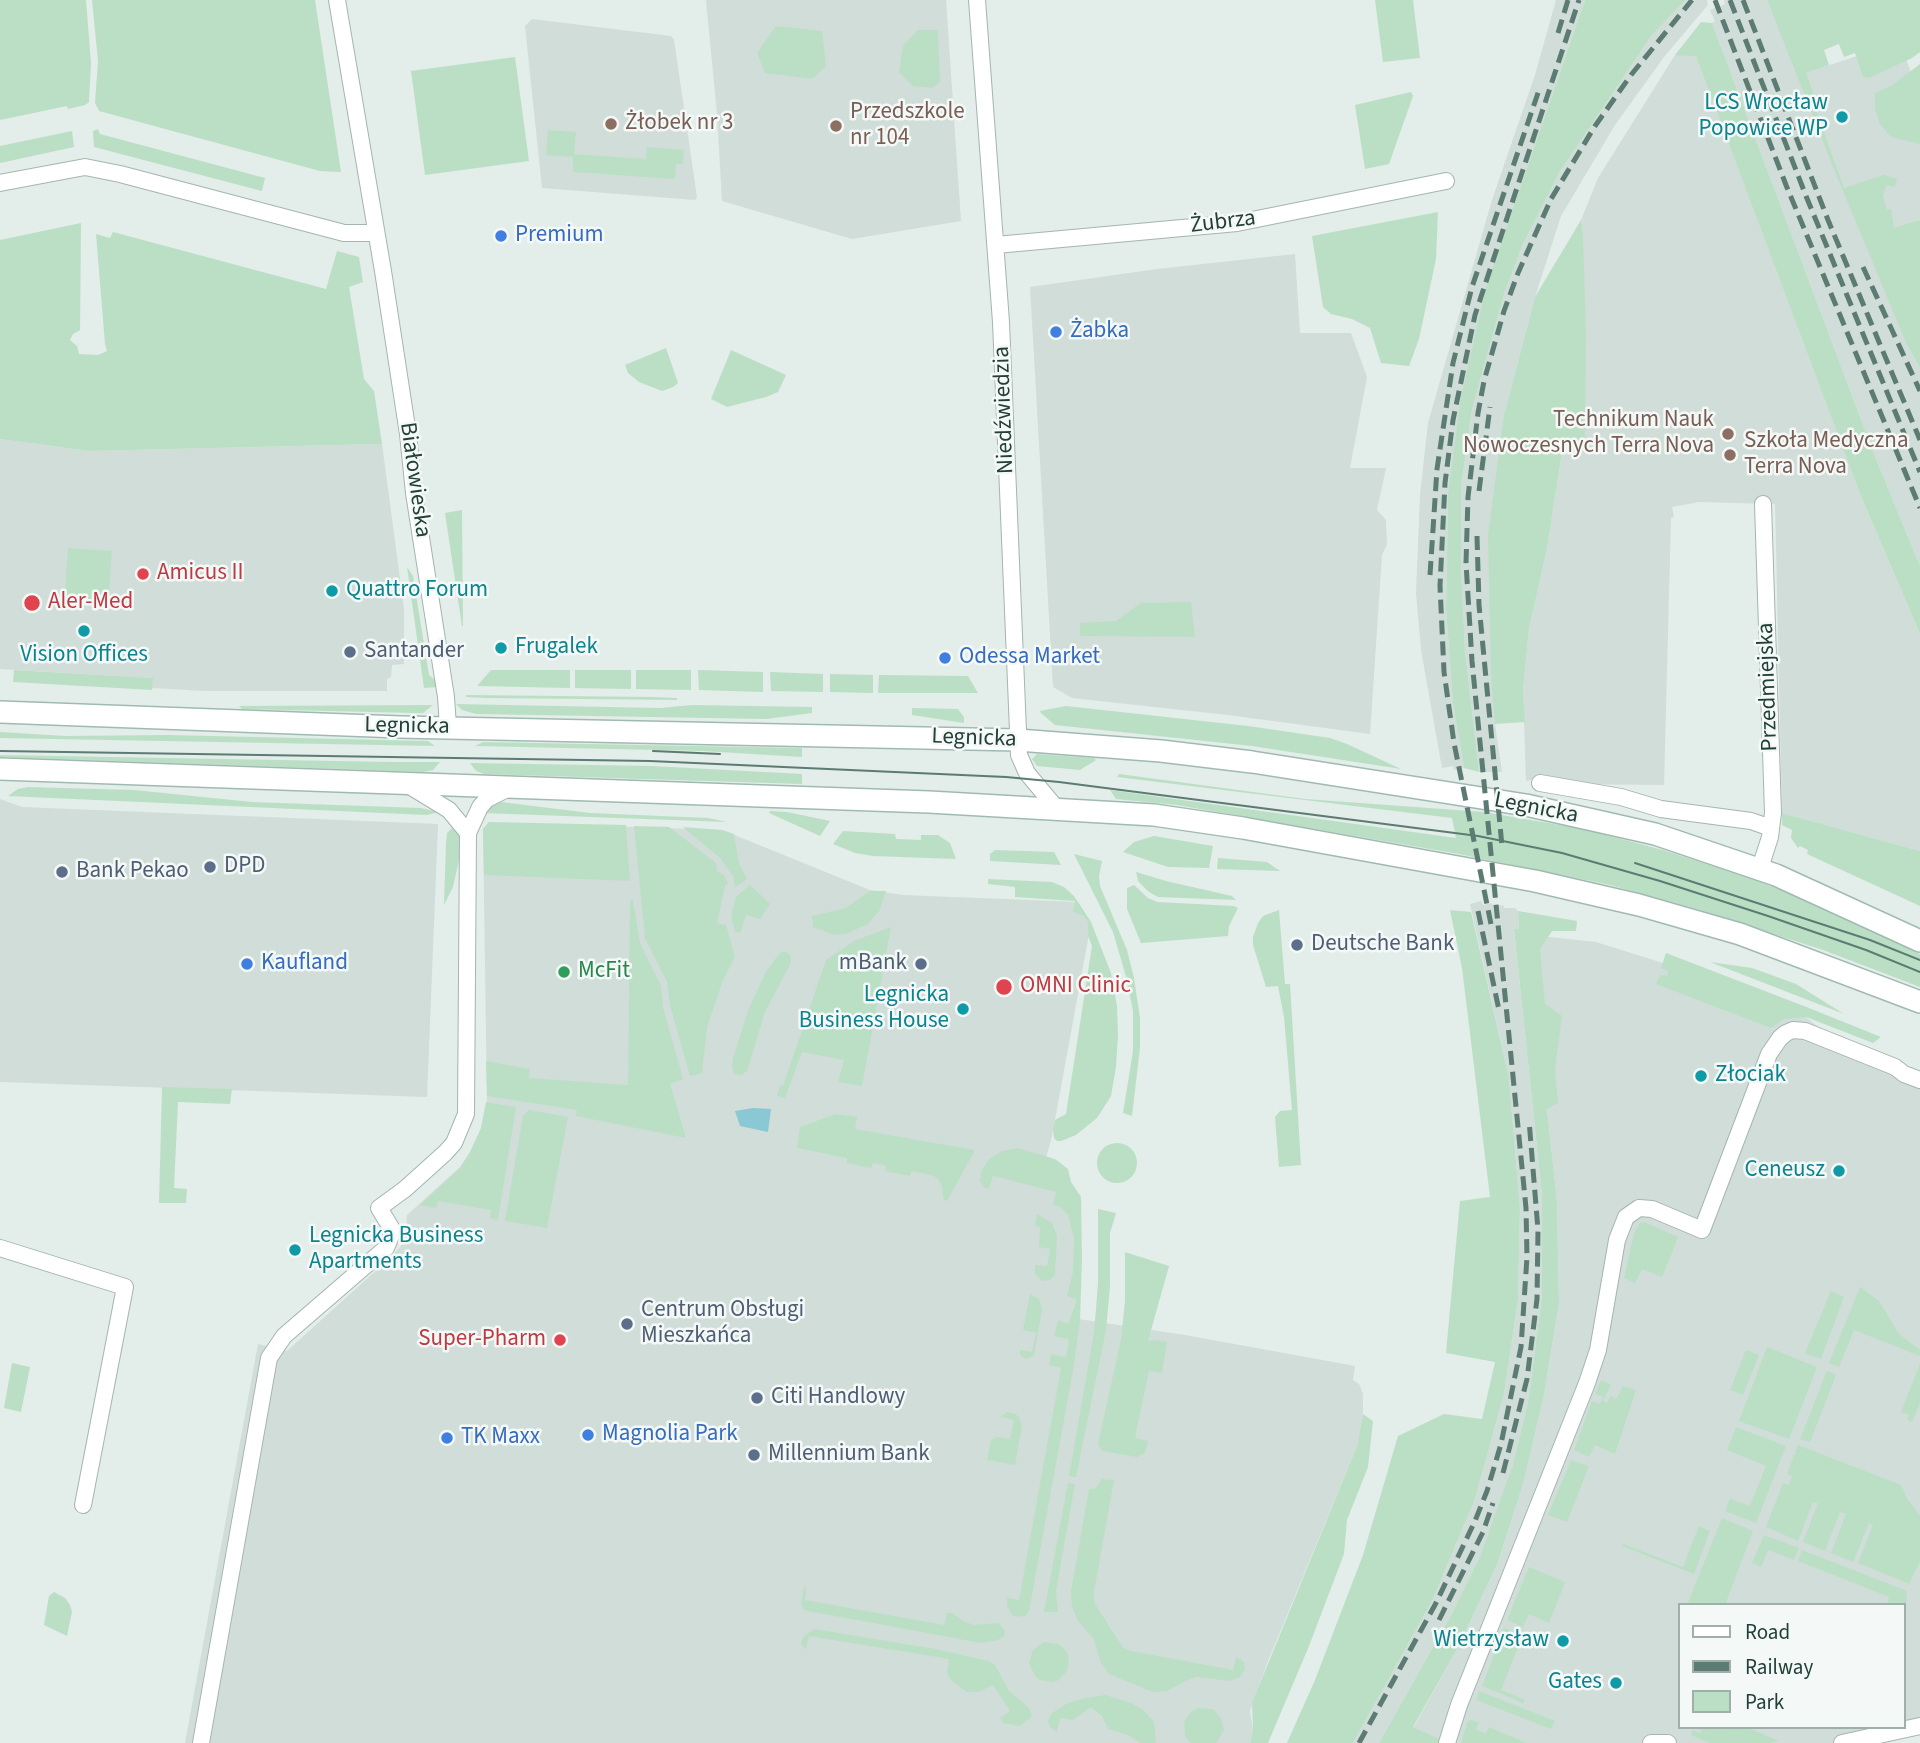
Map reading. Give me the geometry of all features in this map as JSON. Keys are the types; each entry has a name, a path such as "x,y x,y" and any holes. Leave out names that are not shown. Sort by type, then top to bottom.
{"main road":[{"name":"Legnicka","path":"0,712 173,720 1018,740 1161,751 1252,762 1526,805 1655,834 1760,868 1920,941"},
{"path":"0,769 929,802 1175,817 1535,881 1639,905 1740,934 1920,1002"}],"street":[{"name":"Białowieska","path":"337,0 408,434 448,727"},
{"name":"Niedźwiedzia","path":"977,0 1005,397 1019,755 1027,773 1057,809"},
{"path":"0,183 85,167 344,233 376,233"},
{"name":"Żubrza","path":"996,244 1237,223 1446,181"},
{"name":"Przedmiejska","path":"1760,868 1773,813 1763,504"},
{"path":"1540,782 1621,797 1661,809 1751,821 1771,828"},
{"path":"405,783 449,810 468,833"},
{"path":"201,1743 269,1358 284,1336 386,1248 393,1231 379,1208 445,1153 454,1143 466,1114 468,833 480,807 488,799 510,787"},
{"path":"1447,1743 1459,1704 1587,1383 1598,1350 1617,1240 1626,1217 1639,1208 1652,1209 1702,1230 1769,1054 1786,1033 1793,1030 1805,1031 1895,1066 1904,1074 1920,1080"},
{"path":"0,1248 125,1287 82,1505"},
{"path":"1843,1743 1920,1726"},
{"path":"1651,1743 1668,1743"}],"shaded area":[{"name":"Przedszkole nr 104","path":"706,0 946,0 961,221 852,239 722,201"},
{"path":"1556,0 1585,0 1486,287 1448,494 1446,609 1453,703 1464,768 1454,770 1453,766 1442,768 1421,650 1416,593 1420,495 1428,423 1492,200 1535,75"},
{"path":"1684,0 1707,0 1708,5 1664,57 1615,125 1561,216 1535,297 1504,415 1495,724 1502,772 1479,772 1465,650 1461,566 1461,487 1472,410 1504,294 1523,244 1559,173 1652,35"},
{"path":"1724,0 1767,0 1799,75 1900,42 1920,98 1920,220 1912,223 1907,345 1920,368 1920,566 1872,449 1712,23 1715,21 1710,10 1725,4"},
{"name":"Żłobek nr 3","path":"532,19 671,36 674,40 697,197 695,200 542,188 525,26"},
{"path":"1675,55 1696,55 1860,494 1920,634 1920,851 1782,813 1775,504 1699,502 1672,507 1674,517 1671,518 1664,785 1568,784 1567,779 1526,781 1523,690 1529,629 1547,549 1563,446 1584,447 1581,220 1598,178"},
{"path":"1295,254 1300,333 1351,333 1367,377 1350,468 1386,468 1377,510 1386,520 1387,544 1382,555 1370,734 1072,698 1053,687 1030,287 1157,269"},
{"path":"0,439 89,451 382,444 404,609 404,664 392,665 391,677 387,679 387,691 203,691 152,688 152,678 0,669"},
{"path":"0,799 22,807 438,824 427,1097 0,1082"},
{"path":"489,822 722,830 870,890 903,895 1078,902 1091,923 1046,1158 1070,1182 1077,1195 1078,1319 1185,1335 1355,1366 1353,1380 1359,1384 1363,1394 1363,1414 1357,1446 1268,1661 1250,1711 1253,1729 1250,1743 185,1743 258,1344 287,1351 391,1257 401,1246 406,1233 407,1215 460,1167 476,1143 481,1128 487,1100 483,829"},
{"path":"1481,901 1483,905 1492,903 1493,906 1503,905 1504,908 1515,908 1518,911 1519,929 1514,930 1542,1195 1542,1295 1529,1397 1513,1464 1498,1509 1481,1554 1452,1613 1379,1743 1353,1743 1432,1601 1475,1499 1504,1394 1518,1300 1520,1209 1509,1078 1470,904"},
{"path":"1539,936 1596,942 1787,1002 1826,1033 1920,1075 1920,1731 1868,1743 1405,1743 1456,1651 1497,1565 1524,1481 1544,1395 1559,1303 1557,1201 1540,1043"}],"green space":[{"path":"0,0 86,0 91,63 89,102 68,109 67,106 0,120"},
{"path":"92,0 315,0 341,172 320,171 99,111 95,103 98,61"},
{"path":"1375,0 1413,0 1420,58 1383,62"},
{"path":"1585,0 1685,0 1652,35 1559,173 1523,244 1504,294 1472,410 1461,487 1461,566 1465,650 1479,772 1464,768 1453,703 1446,609 1448,494 1461,397 1486,287"},
{"path":"1767,0 1920,0 1920,52 1912,58 1869,78 1863,77 1855,53 1844,57 1839,44 1824,50 1829,65 1806,73 1816,100 1814,105 1844,188 1884,175 1897,179 1895,187 1886,185 1883,197 1887,210 1891,209 1894,228 1920,220 1920,368 1907,345"},
{"path":"1701,22 1712,23 1872,449 1920,566 1920,634 1860,494 1696,56 1675,55"},
{"path":"776,26 822,31 826,66 812,79 765,73 757,53"},
{"path":"918,30 938,30 940,82 932,88 913,86 899,72 903,46"},
{"path":"515,57 529,161 425,175 411,71"},
{"path":"1920,64 1920,144 1891,137 1880,124 1875,109 1875,93 1891,86"},
{"path":"1411,92 1413,96 1389,164 1365,169 1355,105"},
{"path":"98,129 100,134 265,178 262,191 94,147 93,131"},
{"path":"548,130 576,132 574,154 646,159 647,147 684,150 683,164 676,164 675,179 573,172 573,157 546,155"},
{"path":"72,131 74,147 0,163 0,146"},
{"path":"1438,212 1436,259 1419,339 1409,366 1381,363 1370,328 1352,319 1331,314 1323,307 1312,236"},
{"path":"1581,220 1586,335 1585,447 1563,446 1547,549 1529,629 1523,690 1525,722 1495,724 1491,679 1488,535 1504,415 1535,297"},
{"path":"81,223 80,330 73,334 70,340 77,346 79,354 98,355 107,351 96,234 110,238 113,232 326,289 337,251 359,257 363,282 349,287 364,379 374,391 382,444 89,451 0,439 0,240"},
{"path":"666,348 678,383 673,387 662,391 639,382 628,373 625,365"},
{"path":"731,350 786,375 778,392 727,407 711,399"},
{"path":"462,510 463,626 445,513"},
{"path":"68,548 112,551 108,606 64,604"},
{"path":"407,567 413,576 429,675 435,680 437,687 424,688"},
{"path":"1191,602 1195,637 1080,636 1080,623 1116,621 1141,603"},
{"path":"14,670 153,678 152,690 13,682"},
{"path":"491,670 570,670 570,688 477,686"},
{"path":"575,670 631,670 631,689 575,688"},
{"path":"636,670 691,670 691,690 636,689"},
{"path":"698,670 763,672 763,692 699,690"},
{"path":"770,672 823,674 823,692 771,691"},
{"path":"830,674 873,675 873,693 830,692"},
{"path":"879,675 968,676 978,693 878,693"},
{"path":"466,695 652,697 677,700 486,698"},
{"path":"456,704 660,708 692,705 812,707 812,713 766,719 476,714 462,710"},
{"path":"433,705 423,713 242,709 239,706"},
{"path":"1066,706 1330,738 1401,769 1252,746 1055,725 1040,711"},
{"path":"912,708 958,709 964,717 964,723 912,715"},
{"path":"0,732 65,736 168,735 428,741 435,746 0,738"},
{"path":"483,742 802,748 802,757 703,751 475,746"},
{"path":"1037,754 1096,760 1080,770 1037,766 1032,759"},
{"path":"0,755 440,762 433,770 423,772"},
{"path":"470,763 652,766 802,774 802,784 484,774 476,771"},
{"path":"1119,774 1305,799 1484,812 1583,829 1663,850 1754,879 1822,907 1920,954 1920,987 1823,950 1700,910 1610,885 1459,854 1177,805 1116,799 1110,790 1456,838 1452,818 1117,777"},
{"path":"18,789 134,790 252,802 421,808 439,812 427,815 8,796"},
{"path":"501,802 590,813 708,818 727,822 483,813 492,805"},
{"path":"770,811 830,821 820,836 769,813"},
{"path":"1782,813 1920,851 1920,906 1807,854 1808,850 1800,846 1798,848 1791,838 1792,830 1782,825"},
{"path":"489,822 626,825 630,881 484,875 483,829"},
{"path":"634,826 669,827 716,863 717,871 724,875 728,883 717,923 726,925 735,957 723,980 707,1027 702,1073 690,1076 670,1005 667,982 645,938"},
{"path":"683,827 722,830 734,834 739,863 747,879 735,887 733,876 720,858"},
{"path":"452,828 460,838 460,856 453,887 444,905 447,833"},
{"path":"843,831 895,834 896,839 921,840 921,835 938,835 950,843 956,859 855,853 833,844"},
{"path":"1154,836 1213,846 1209,868 1168,867 1123,852 1134,842"},
{"path":"995,850 1054,852 1061,865 990,861 990,854"},
{"path":"1074,854 1102,861 1100,886 1127,950 1134,978 1140,1018 1140,1048 1132,1116 1123,1113 1133,1051 1133,1011 1127,980 1113,932"},
{"path":"1218,858 1267,862 1280,871 1217,869"},
{"path":"1136,872 1232,896 1236,900 1158,897 1138,881"},
{"path":"988,879 1052,882 1064,887 1074,896 1091,922 1111,973 1117,1006 1118,1034 1111,1096 1097,1118 1076,1135 1061,1141 1054,1138 1053,1129 1055,1120 1066,1114 1092,946 1088,936 1088,922 1083,915 1073,912 1075,901 1015,897 1015,887 988,884"},
{"path":"750,885 770,904 760,919 746,915 740,933 735,932 731,916 736,897"},
{"path":"1134,885 1148,898 1157,902 1238,908 1229,926 1228,936 1141,943 1127,909 1127,888"},
{"path":"870,891 886,891 879,911 868,924 846,934 834,935 813,927 812,916 846,908"},
{"path":"633,900 640,943 661,986 663,1007 683,1079 670,1084 686,1138 576,1116 577,1110 487,1096 486,1061 530,1069 529,1078 628,1085 630,901"},
{"path":"1279,910 1285,984 1290,984 1301,1165 1279,1167 1275,1117 1280,1111 1292,1110 1284,1017 1278,986 1266,987 1253,937 1263,916"},
{"path":"1450,910 1471,912 1509,1078 1520,1209 1518,1300 1504,1394 1475,1499 1432,1601 1353,1743 1287,1743 1315,1680 1363,1555 1398,1436 1444,1414 1482,1419 1495,1362 1446,1353 1460,1201 1490,1197 1462,968"},
{"path":"1518,911 1577,921 1576,931 1552,931 1540,949 1545,1004 1562,1016 1555,1071 1558,1103 1547,1109 1557,1201 1559,1303 1544,1395 1524,1481 1497,1565 1456,1651 1413,1727 1439,1739 1438,1743 1379,1743 1452,1613 1481,1554 1513,1464 1529,1397 1542,1295 1542,1195 1514,929 1519,929"},
{"path":"891,927 862,1086 838,1082 844,1060 802,1052 785,1098 777,1096 780,1085 783,1086 826,960 854,941"},
{"path":"781,952 790,955 791,963 765,1012 747,1071 741,1075 734,1074 733,1058 749,1008 767,970"},
{"path":"1666,953 1881,1037 1873,1043 1806,1017 1784,1019 1771,1028 1656,984 1660,975 1667,976 1668,971 1661,968"},
{"path":"1710,962 1752,968 1796,984 1844,1014"},
{"path":"162,1087 232,1089 230,1104 178,1102 174,1188 187,1189 186,1203 159,1203"},
{"path":"486,1102 516,1107 498,1220 490,1218 491,1210 438,1201 436,1208 420,1205 460,1168 469,1154 481,1128"},
{"path":"529,1110 568,1117 547,1228 505,1221 523,1116"},
{"path":"836,1114 857,1117 855,1129 974,1152 947,1201 944,1200 941,1184 931,1175 912,1171 910,1176 885,1171 886,1166 873,1163 871,1168 847,1163 847,1158 797,1148 800,1127"},
{"path":"1117,1143 1125,1144 1131,1149 1136,1155 1136,1171 1131,1177 1125,1182 1117,1183 1109,1182 1103,1177 1098,1171 1097,1163 1098,1155 1103,1149 1109,1144"},
{"path":"1018,1148 1055,1159 1068,1169 1071,1182 1081,1197 1082,1258 1080,1321 1074,1365 1029,1611 1025,1616 1017,1617 1012,1615 1007,1606 1007,1598 1019,1600 1061,1368 1049,1365 1051,1354 1066,1357 1069,1339 1054,1336 1058,1320 1068,1324 1077,1300 1067,1296 1073,1272 1074,1239 1068,1215 1060,1207 1053,1205 1056,1192 993,1176 989,1188 985,1188 980,1181 981,1172 988,1160 1002,1151"},
{"path":"1098,1209 1116,1213 1110,1233 1110,1286 1106,1330 1076,1477 1069,1476 1094,1333 1098,1284"},
{"path":"1037,1214 1052,1223 1057,1236 1055,1275 1050,1280 1042,1281 1035,1274 1035,1265 1047,1266 1050,1249 1039,1247 1040,1227 1035,1226"},
{"path":"1644,1222 1678,1237 1662,1277 1642,1269 1635,1283 1624,1278 1634,1233 1640,1223"},
{"path":"1125,1252 1169,1266 1148,1341 1167,1342 1162,1373 1149,1371 1135,1438 1148,1441 1145,1453 1137,1457 1102,1451 1098,1444 1121,1339 1125,1301"},
{"path":"1860,1287 1879,1301 1899,1334 1920,1350 1920,1356 1854,1330 1839,1367 1829,1363"},
{"path":"1831,1291 1844,1297 1821,1359 1805,1353"},
{"path":"1030,1294 1039,1299 1042,1310 1034,1355 1026,1359 1020,1355 1020,1350 1032,1352 1036,1333 1023,1330"},
{"path":"1767,1347 1817,1367 1789,1439 1739,1421"},
{"path":"1746,1350 1759,1355 1743,1395 1730,1390"},
{"path":"12,1363 30,1367 21,1412 4,1408"},
{"path":"1920,1364 1920,1403 1912,1422 1907,1420 1909,1415 1901,1412"},
{"path":"1827,1371 1836,1375 1810,1442 1800,1439"},
{"path":"1601,1380 1611,1385 1603,1401 1607,1403 1611,1396 1616,1399 1623,1386 1636,1390 1615,1454 1595,1445 1589,1457 1574,1450 1592,1401 1600,1404 1603,1397 1595,1394"},
{"path":"1007,1412 1016,1414 1022,1426 1015,1465 987,1460 991,1440 997,1437 1010,1439 1014,1420 1001,1417"},
{"path":"1363,1414 1373,1421 1368,1467 1347,1520 1344,1554 1268,1743 1250,1743 1253,1729 1252,1703 1357,1446"},
{"path":"1736,1427 1786,1446 1756,1523 1725,1511 1730,1499 1750,1506 1766,1466 1727,1450"},
{"path":"1798,1445 1901,1485 1920,1516 1920,1561 1909,1584 1858,1563 1873,1525 1869,1523 1853,1562 1831,1553 1846,1514 1840,1512 1825,1551 1803,1542 1818,1503 1813,1502 1798,1541 1766,1527 1783,1483 1789,1485 1792,1476 1787,1474"},
{"path":"1571,1460 1589,1466 1567,1522 1548,1515"},
{"path":"1102,1479 1114,1480 1094,1592 1095,1604 1118,1640 1124,1648 1131,1651 1233,1670 1236,1657 1244,1662 1245,1669 1240,1677 1230,1681 1197,1677 1167,1691 1153,1692 1109,1674 1100,1661 1094,1639 1078,1621 1072,1607 1071,1591 1089,1489 1096,1488"},
{"path":"1068,1483 1075,1484 1056,1591 1058,1612 1044,1612"},
{"path":"1722,1518 1753,1531 1726,1603 1688,1603"},
{"path":"1699,1526 1710,1531 1694,1574 1622,1546 1623,1544 1683,1567"},
{"path":"1764,1535 1799,1548 1794,1560 1768,1550 1761,1567 1752,1563"},
{"path":"1802,1550 1907,1591 1906,1603 1888,1603 1889,1597 1798,1561"},
{"path":"1529,1567 1565,1582 1549,1623 1529,1614 1523,1627 1507,1620"},
{"path":"804,1587 805,1600 944,1625 947,1613 952,1613 975,1625 999,1623 1005,1631 1004,1636 981,1643 808,1611 803,1609 801,1604"},
{"path":"54,1592 65,1598 70,1605 72,1612 67,1636 44,1625 49,1596"},
{"path":"1504,1628 1523,1635 1501,1690 1525,1700 1523,1703 1482,1686"},
{"path":"814,1629 936,1649 988,1661 995,1665 1009,1691 1029,1708 1032,1716 1020,1726 1003,1723 1000,1718 1010,1711 993,1685 979,1692 967,1692 947,1674 949,1659 809,1636 806,1649 801,1644 803,1637"},
{"path":"1044,1642 1058,1644 1067,1652 1069,1658 1067,1671 1059,1680 1053,1682 1040,1680 1029,1663 1033,1650"},
{"path":"1479,1691 1555,1721 1551,1729 1476,1700"},
{"path":"1105,1695 1142,1709 1154,1722 1156,1743 1141,1743 1128,1735 1108,1729 1102,1716 1091,1707 1073,1720 1060,1718 1057,1732 1050,1727 1048,1721 1051,1714 1066,1704"},
{"path":"1199,1708 1213,1709 1221,1718 1224,1730 1216,1743 1191,1743 1185,1736 1184,1722 1192,1711"},
{"path":"1470,1720 1479,1722 1476,1729 1486,1734 1489,1727 1527,1743 1461,1743"},
{"path":"1701,1729 1751,1729 1779,1741 1710,1743 1691,1735 1693,1730 1700,1733"}],"water":[{"path":"771,1109 768,1132 740,1126 735,1111"}],"tram line":[{"path":"0,751 650,761 1006,777 1059,782 1478,836 1562,853 1768,916 1920,972"},
{"path":"653,751 720,754"},
{"path":"1635,863 1870,940 1920,960"}],"railway":[{"path":"1558,33 1568,0"},
{"path":"1491,924 1454,743 1444,672 1440,586 1445,483 1453,420 1475,315 1579,0"},
{"path":"1359,1743 1436,1603 1475,1521 1501,1444 1521,1347 1527,1257 1526,1208 1472,661 1466,563 1468,497 1484,381 1504,311 1551,199 1595,126 1631,75 1692,0"},
{"path":"1715,0 1786,185 1920,508"},
{"path":"1730,0 1806,196 1920,472"},
{"path":"1743,0 1828,220 1920,440"},
{"path":"1430,575 1437,469 1453,363 1472,287 1539,90"},
{"path":"1863,267 1920,391"},
{"path":"1479,491 1490,407"},
{"path":"1477,536 1479,605 1502,846"},
{"path":"1478,911 1499,1010"},
{"path":"1503,1473 1527,1379 1537,1299 1538,1230 1529,1120"},
{"path":"1439,1620 1483,1532 1493,1503"}],"place":[{"name":"LCS Wrocław Popowice WP","path":"1842,117"},
{"name":"Żłobek nr 3","path":"611,124"},
{"name":"Przedszkole nr 104","path":"836,126"},
{"name":"Premium","path":"501,236"},
{"name":"Żabka","path":"1056,332"},
{"name":"Technikum Nauk Nowoczesnych Terra Nova","path":"1728,434"},
{"name":"Szkoła Medyczna Terra Nova","path":"1730,455"},
{"name":"Amicus II","path":"143,574"},
{"name":"Quattro Forum","path":"332,591"},
{"name":"Aler-Med","path":"32,603"},
{"name":"Vision Offices","path":"84,631"},
{"name":"Frugalek","path":"501,648"},
{"name":"Santander","path":"350,652"},
{"name":"Odessa Market","path":"945,658"},
{"name":"DPD","path":"210,867"},
{"name":"Bank Pekao","path":"62,872"},
{"name":"Deutsche Bank","path":"1297,945"},
{"name":"Kaufland","path":"247,964"},
{"name":"mBank","path":"921,964"},
{"name":"McFit","path":"564,972"},
{"name":"OMNI Clinic","path":"1004,987"},
{"name":"Legnicka Business House","path":"963,1009"},
{"name":"Złociak","path":"1701,1076"},
{"name":"Ceneusz","path":"1839,1171"},
{"name":"Legnicka Business Apartments","path":"295,1250"},
{"name":"Centrum Obsługi Mieszkańca","path":"627,1324"},
{"name":"Super-Pharm","path":"560,1340"},
{"name":"Citi Handlowy","path":"757,1398"},
{"name":"Magnolia Park","path":"588,1435"},
{"name":"TK Maxx","path":"447,1438"},
{"name":"Millennium Bank","path":"754,1455"},
{"name":"Wietrzysław","path":"1563,1641"},
{"name":"Gates","path":"1616,1683"}]}
